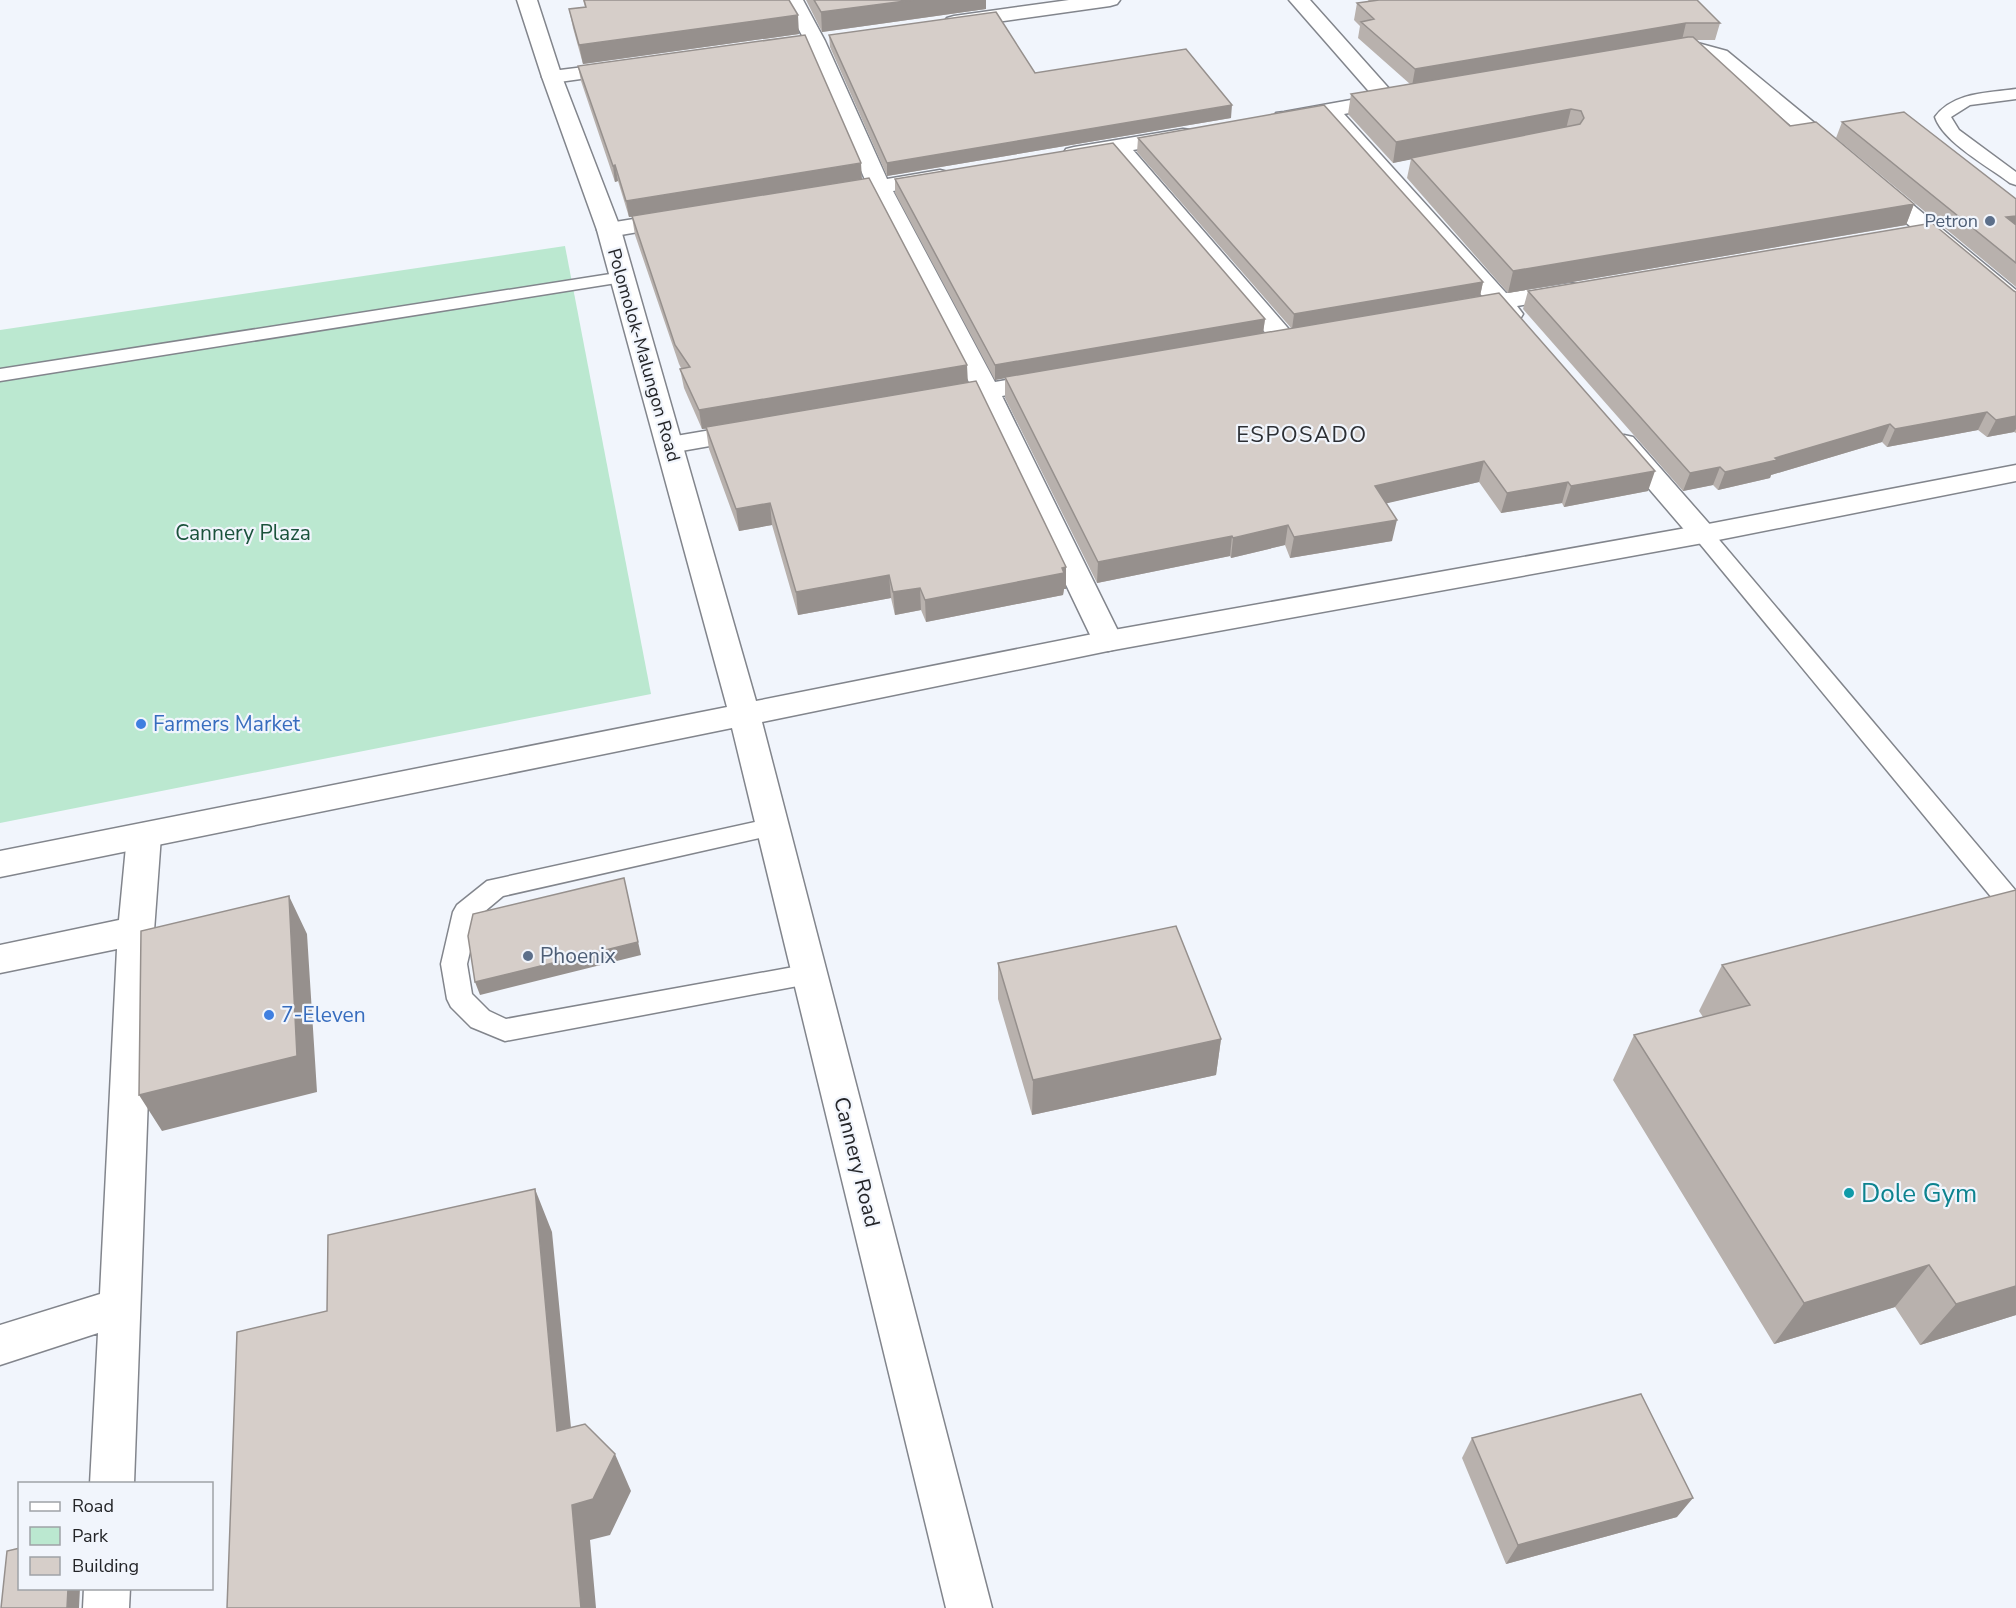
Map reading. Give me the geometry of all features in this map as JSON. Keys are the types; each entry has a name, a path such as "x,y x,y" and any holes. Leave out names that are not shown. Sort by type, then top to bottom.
{"street":[{"name":"Polomolok-Malungon Road","path":"527,0 552,78 609,230 745,716"},
{"path":"793,0 815,41 879,187 987,392 1108,641"},
{"path":"933,25 1110,0"},
{"path":"1299,0 1388,100"},
{"path":"1637,55 1682,48 1707,50 1720,55 2016,302"},
{"path":"552,78 644,65"},
{"path":"1258,122 1411,96"},
{"path":"1329,110 1399,171 1500,302 1524,328"},
{"path":"1050,158 1200,132"},
{"path":"1118,147 1284,340"},
{"path":"808,198 958,174"},
{"path":"609,230 703,215"},
{"path":"1893,236 1928,230"},
{"path":"1443,312 1593,286"},
{"path":"916,404 1078,376"},
{"path":"670,445 776,427"},
{"path":"1609,427 1703,534"},
{"path":"0,864 745,716 1108,641 1703,534 2016,473"},
{"name":"Cannery Road","path":"745,716 969,1608"},
{"path":"112,1482 136,931 144,836"},
{"path":"0,959 136,931"},
{"path":"0,1345 119,1307"},
{"path":"106,1608 107,1590"}],"lane":[{"path":"2016,94 1961,103 1946,110 1943,117 1946,126 1953,133 2016,180"},
{"path":"0,375 623,277"},
{"path":"1703,534 2011,903"},
{"path":"773,827 496,888 466,912 454,964 460,999 480,1019 505,1030 810,975"}],"green space":[{"name":"Cannery Plaza","path":"565,246 651,694 0,823 0,330"}],"building":[{"path":"584,0 789,0 798,15 579,45 569,9 586,7"},
{"path":"814,0 913,0 821,12"},
{"path":"1379,0 1697,0 1720,23 1686,23 1415,69 1361,22 1374,19 1357,3"},
{"path":"996,12 1035,73 1186,49 1232,105 887,163 829,35"},
{"path":"805,35 861,163 626,201 578,66"},
{"path":"1693,37 1790,126 1816,122 1914,204 1513,271 1411,158 1580,124 1584,118 1581,111 1571,109 1396,142 1351,94"},
{"path":"1324,105 1483,282 1294,314 1138,138"},
{"path":"1904,112 2016,199 2016,216 2006,217 2016,225 2016,263 1842,122"},
{"path":"1113,143 1265,319 995,365 895,179"},
{"path":"869,178 967,365 699,410 680,369 690,367 675,345 632,216"},
{"path":"1932,223 2016,292 2016,416 1996,420 1987,412 1895,429 1890,424 1775,458 1777,460 1725,472 1720,467 1690,473 1528,291"},
{"path":"1499,293 1655,471 1571,486 1568,482 1507,493 1484,461 1375,486 1397,520 1294,537 1288,525 1233,538 1232,536 1098,562 1005,377"},
{"path":"976,381 1066,567 1062,568 1064,573 925,600 920,588 893,592 889,575 796,592 770,503 736,509 706,427"},
{"path":"624,878 638,942 475,982 468,936 473,914"},
{"name":"Dole Gym","path":"2016,890 2016,1286 1956,1304 1929,1265 1804,1303 1634,1035 1750,1005 1722,965"},
{"path":"289,896 297,1056 139,1095 141,931"},
{"path":"1176,926 1221,1039 1033,1080 998,963"},
{"path":"535,1189 557,1431 585,1424 615,1454 593,1499 572,1505 581,1608 227,1608 237,1332 327,1311 328,1235"},
{"path":"1641,1394 1693,1498 1518,1545 1472,1438"},
{"path":"18,1548 18,1590 68,1590 67,1608 1,1608 7,1551"}],"place":[{"name":"Petron","path":"1990,221"},
{"name":"Farmers Market","path":"141,724"},
{"name":"Phoenix","path":"528,956"},
{"name":"7-Eleven","path":"269,1015"},
{"name":"Dole Gym","path":"1849,1193"}],"district":[{"name":"ESPOSADO","path":"1302,434"}]}
